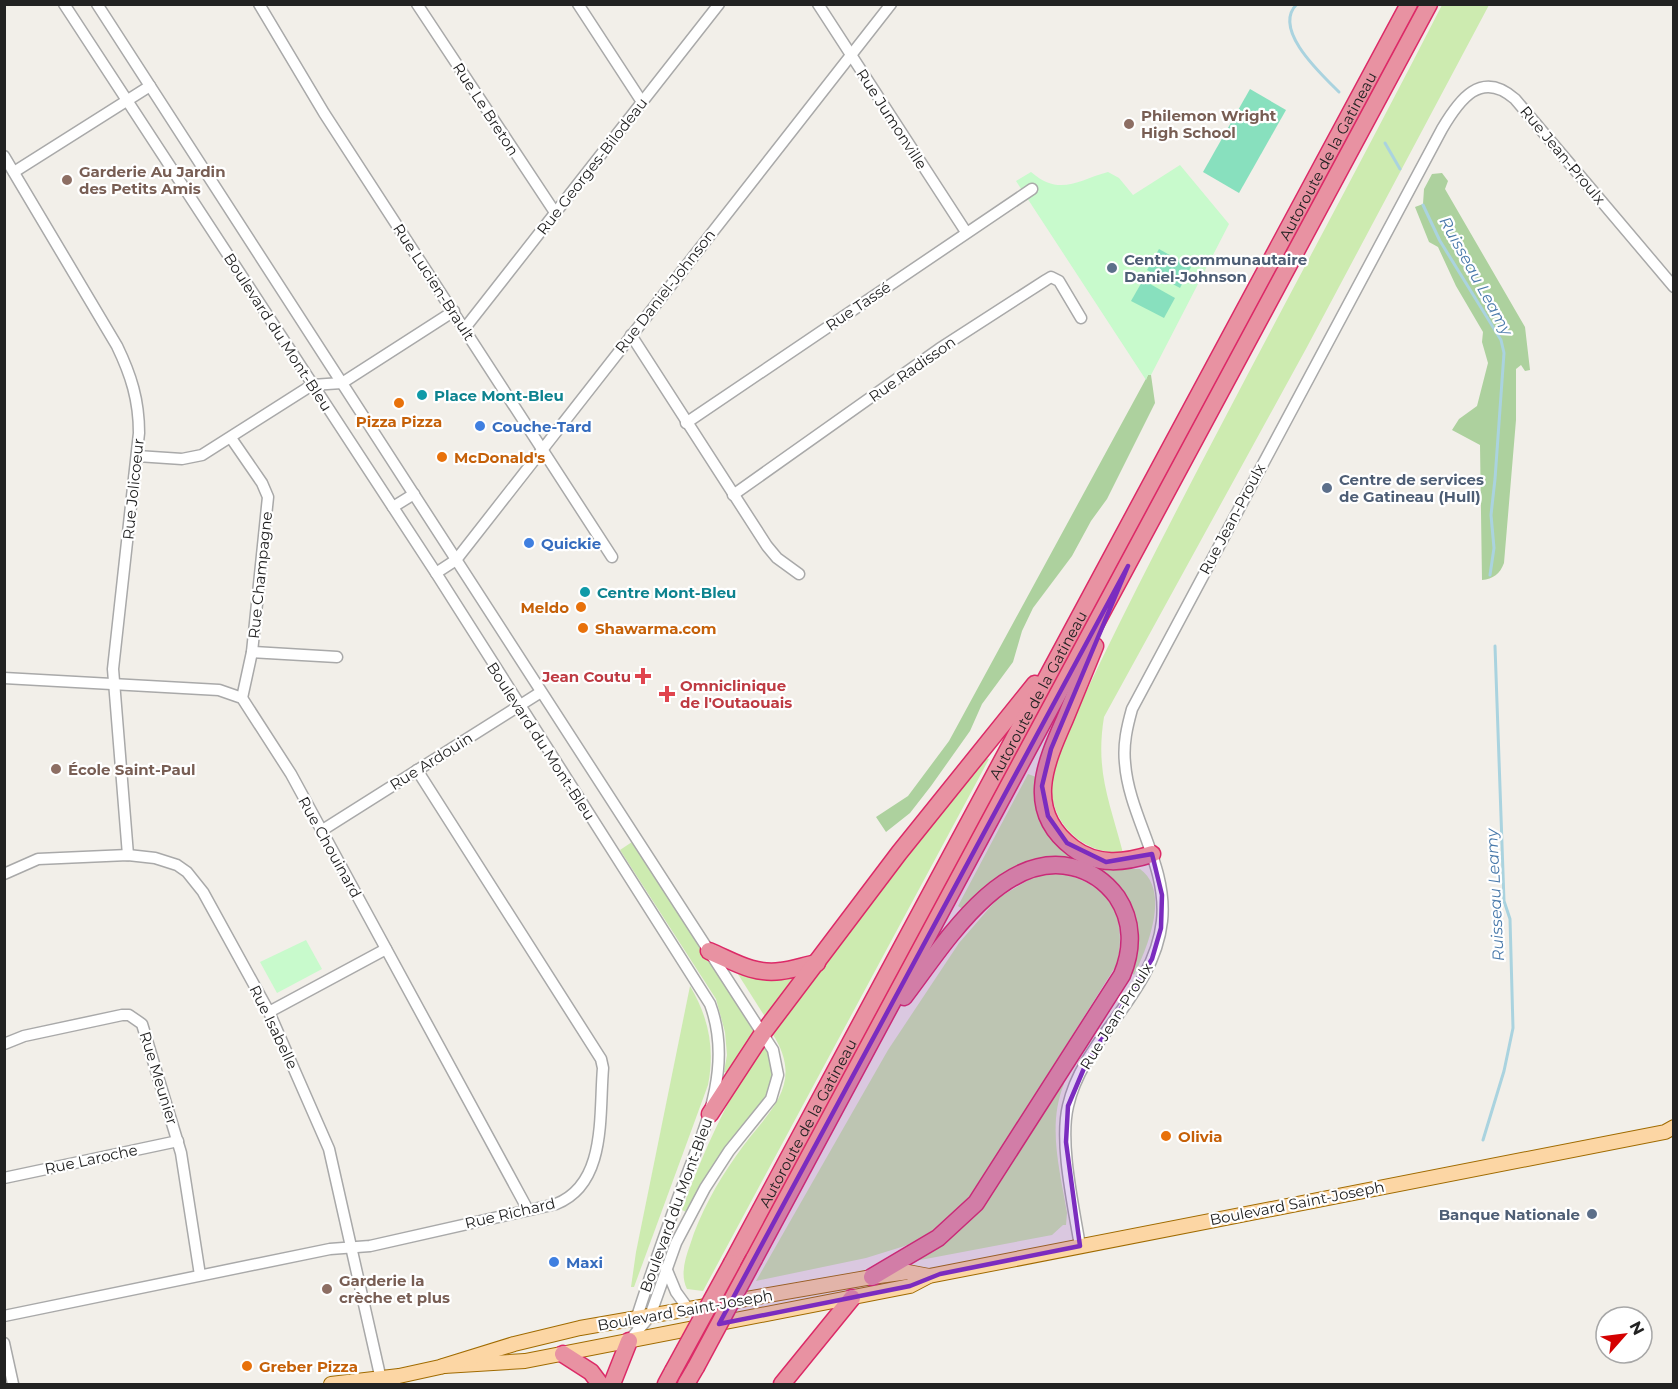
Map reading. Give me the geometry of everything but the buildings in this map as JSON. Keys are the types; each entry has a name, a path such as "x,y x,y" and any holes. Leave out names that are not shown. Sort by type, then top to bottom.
{"highway":[{"name":"Autoroute de la Gatineau","path":"670,1378 1409,4"},
{"name":"Autoroute de la Gatineau","path":"686,1384 1429,4"},
{"path":"1128,566 1051,749 1044,772 1042,793 1051,824 1061,837 1079,852 1113,862 1152,854"},
{"path":"710,1114 763,1033 913,836 1063,648"},
{"path":"872,1276 945,1233 965,1215 991,1183 1122,975 1129,957 1130,938 1121,904 1101,881 1073,867 1044,866 1014,877 987,897 963,920 875,1035"},
{"path":"709,951 744,968 762,972 784,971 817,963"},
{"path":"782,1384 852,1298"},
{"path":"612,1384 629,1341"},
{"path":"563,1354 590,1371 600,1384"}],"main road":[{"name":"Boulevard Saint-Joseph","path":"444,1366 518,1362 563,1354 910,1286 929,1276 1671,1131"},
{"name":"Boulevard Saint-Joseph","path":"331,1384 381,1381 444,1366 514,1344 643,1317 872,1276 908,1272 929,1276"}],"street":[{"name":"Boulevard du Mont-Bleu","path":"64,4 436,573 710,1004 718,1033 720,1060 710,1114 643,1317"},
{"name":"Boulevard du Mont-Bleu","path":"97,4 763,1033 777,1063 778,1075 774,1094 705,1188 683,1229 643,1317 629,1341"},
{"name":"Rue Lucien-Brault","path":"259,4 324,113 612,557"},
{"name":"Rue Le Breton","path":"417,4 555,214"},
{"path":"578,4 642,102"},
{"name":"Rue Georges-Bilodeau","path":"465,328 719,4"},
{"name":"Rue Jumonville","path":"818,4 966,232"},
{"name":"Rue Daniel-Johnson","path":"436,573 456,560 891,4"},
{"path":"14,172 150,86"},
{"name":"Rue Jean-Proulx","path":"1080,1246 1066,1142 1067,1112 1080,1073 1139,986 1157,946 1163,904 1161,884 1129,785 1125,763 1126,732 1135,702 1442,129 1461,100 1474,90 1487,88 1501,90 1512,96 1674,287"},
{"name":"Rue Jolicoeur","path":"4,156 117,346 131,375 139,411 113,685 128,855"},
{"name":"Rue Tassé","path":"686,423 1032,189"},
{"name":"Rue Radisson","path":"733,495 939,349 1046,280 1051,278 1059,280 1081,318"},
{"path":"136,456 194,458 231,438 312,385 342,383 454,311"},
{"path":"631,335 733,495 777,558 799,574"},
{"name":"Rue Champagne","path":"231,438 262,483 268,497 252,652 242,698"},
{"path":"393,507 414,494"},
{"name":"Rue Champagne","path":"252,652 338,657"},
{"path":"4,678 219,690 242,698"},
{"name":"Rue Ardouin","path":"321,831 541,692"},
{"name":"Rue Chouinard","path":"242,698 291,774 528,1210"},
{"name":"Rue Richard","path":"4,1316 200,1275 350,1247 370,1246 566,1200 580,1189 591,1173 594,1163 602,1078 601,1059 417,770"},
{"name":"Rue Isabelle","path":"4,874 38,859 128,855 166,861 177,865 191,877 210,903 269,1012 329,1149 381,1381"},
{"path":"269,1012 386,949"},
{"name":"Rue Meunier","path":"4,1044 24,1036 122,1015 136,1019 146,1032 178,1141 200,1275"},
{"name":"Rue Laroche","path":"4,1178 178,1141"},
{"path":"666,1269 676,1292 689,1310"},
{"path":"4,1343 13,1384"}],"highlighted area":[{"path":"1128,566 1051,749 1042,786 1048,816 1067,843 1106,862 1152,854 1162,895 1161,928 1152,959 1085,1066 1068,1106 1066,1142 1080,1246 940,1274 910,1286 719,1324"}],"green space":[{"path":"1442,5 1489,5 1307,347 1104,717 1101,754 1105,786 1123,853 1093,848 1070,832 1061,821 1055,808 1051,794 1051,778 1059,752 1103,657 1174,515"},
{"path":"1250,89 1286,110 1239,193 1203,172"},
{"path":"1180,165 1229,224 1151,375 1148,375 1146,380 1016,181 1031,172 1041,180 1060,185 1078,182 1108,172 1119,178 1133,195"},
{"path":"1442,173 1448,181 1445,189 1525,327 1530,370 1525,371 1521,365 1516,369 1516,420 1504,563 1496,575 1482,580 1480,445 1452,430 1459,419 1477,406 1488,363 1482,342 1483,332 1456,286 1438,247 1429,242 1415,207 1423,204 1424,189 1432,174"},
{"path":"1159,249 1191,267 1180,288 1147,270"},
{"path":"1143,280 1175,298 1164,318 1131,301"},
{"path":"1148,375 1151,375 1155,403 1107,499 1091,521 1072,556 1033,608 1022,631 1013,662 982,704 970,731 910,813 886,832 876,817 908,796 949,741"},
{"path":"984,757 989,759 703,1291 687,1289 684,1278 685,1261 704,1210 729,1166 769,1113 784,1085 786,1070 782,1052 772,1033 839,946 838,944"},
{"path":"1028,774 1036,777 1045,825 1123,869 1140,869 1149,879 1154,891 1154,921 1145,951 1134,975 1130,971 1135,923 1068,859 1043,859 964,910 958,906"},
{"path":"632,842 756,1033 729,1074 724,1072 727,1055 725,1032 716,999 620,850"},
{"path":"1058,873 1090,884 1102,893 1110,904 1119,930 1120,946 1117,964 986,1173 964,1204 937,1228 911,1244 866,1258 756,1281 888,1050 959,943 998,898 1037,875"},
{"path":"306,940 322,969 277,993 260,962"},
{"path":"736,971 800,977 767,1020"},
{"path":"690,986 702,1010 709,1034 711,1059 708,1085 634,1287 631,1287 636,1252"},
{"path":"763,1044 770,1056 773,1070 768,1094 718,1158 686,1212 682,1210 708,1145 728,1104"},
{"path":"1062,1083 1064,1084 1056,1116 1056,1148 1067,1213 1066,1225 1052,1235 915,1261 975,1213 997,1186"}],"waterway":[{"name":"Ruisseau Leamy","path":"1297,4 1291,14 1290,26 1294,38 1311,63 1339,92"},
{"name":"Ruisseau Leamy","path":"1385,143 1400,169"},
{"name":"Ruisseau Leamy","path":"1423,205 1440,241 1501,340 1504,353 1491,515 1494,548 1490,575"},
{"name":"Ruisseau Leamy","path":"1483,1140 1504,1071 1513,1028 1510,919 1504,901 1495,646"}],"place":[{"name":"Philemon Wright High School","path":"1129,124"},
{"name":"Garderie Au Jardin des Petits Amis","path":"67,180"},
{"name":"Centre communautaire Daniel-Johnson","path":"1112,268"},
{"name":"Place Mont-Bleu","path":"422,395"},
{"name":"Pizza Pizza","path":"399,403"},
{"name":"Couche-Tard","path":"480,426"},
{"name":"McDonald's","path":"442,457"},
{"name":"Centre de services de Gatineau (Hull)","path":"1327,488"},
{"name":"Quickie","path":"529,543"},
{"name":"Centre Mont-Bleu","path":"585,592"},
{"name":"Meldo","path":"581,607"},
{"name":"Shawarma.com","path":"583,628"},
{"name":"Jean Coutu","path":"643,676"},
{"name":"Omniclinique de l'Outaouais","path":"667,694"},
{"name":"École Saint-Paul","path":"56,769"},
{"name":"Olivia","path":"1166,1136"},
{"name":"Banque Nationale","path":"1592,1214"},
{"name":"Maxi","path":"554,1262"},
{"name":"Garderie la crèche et plus","path":"327,1289"},
{"name":"Greber Pizza","path":"247,1366"}]}
